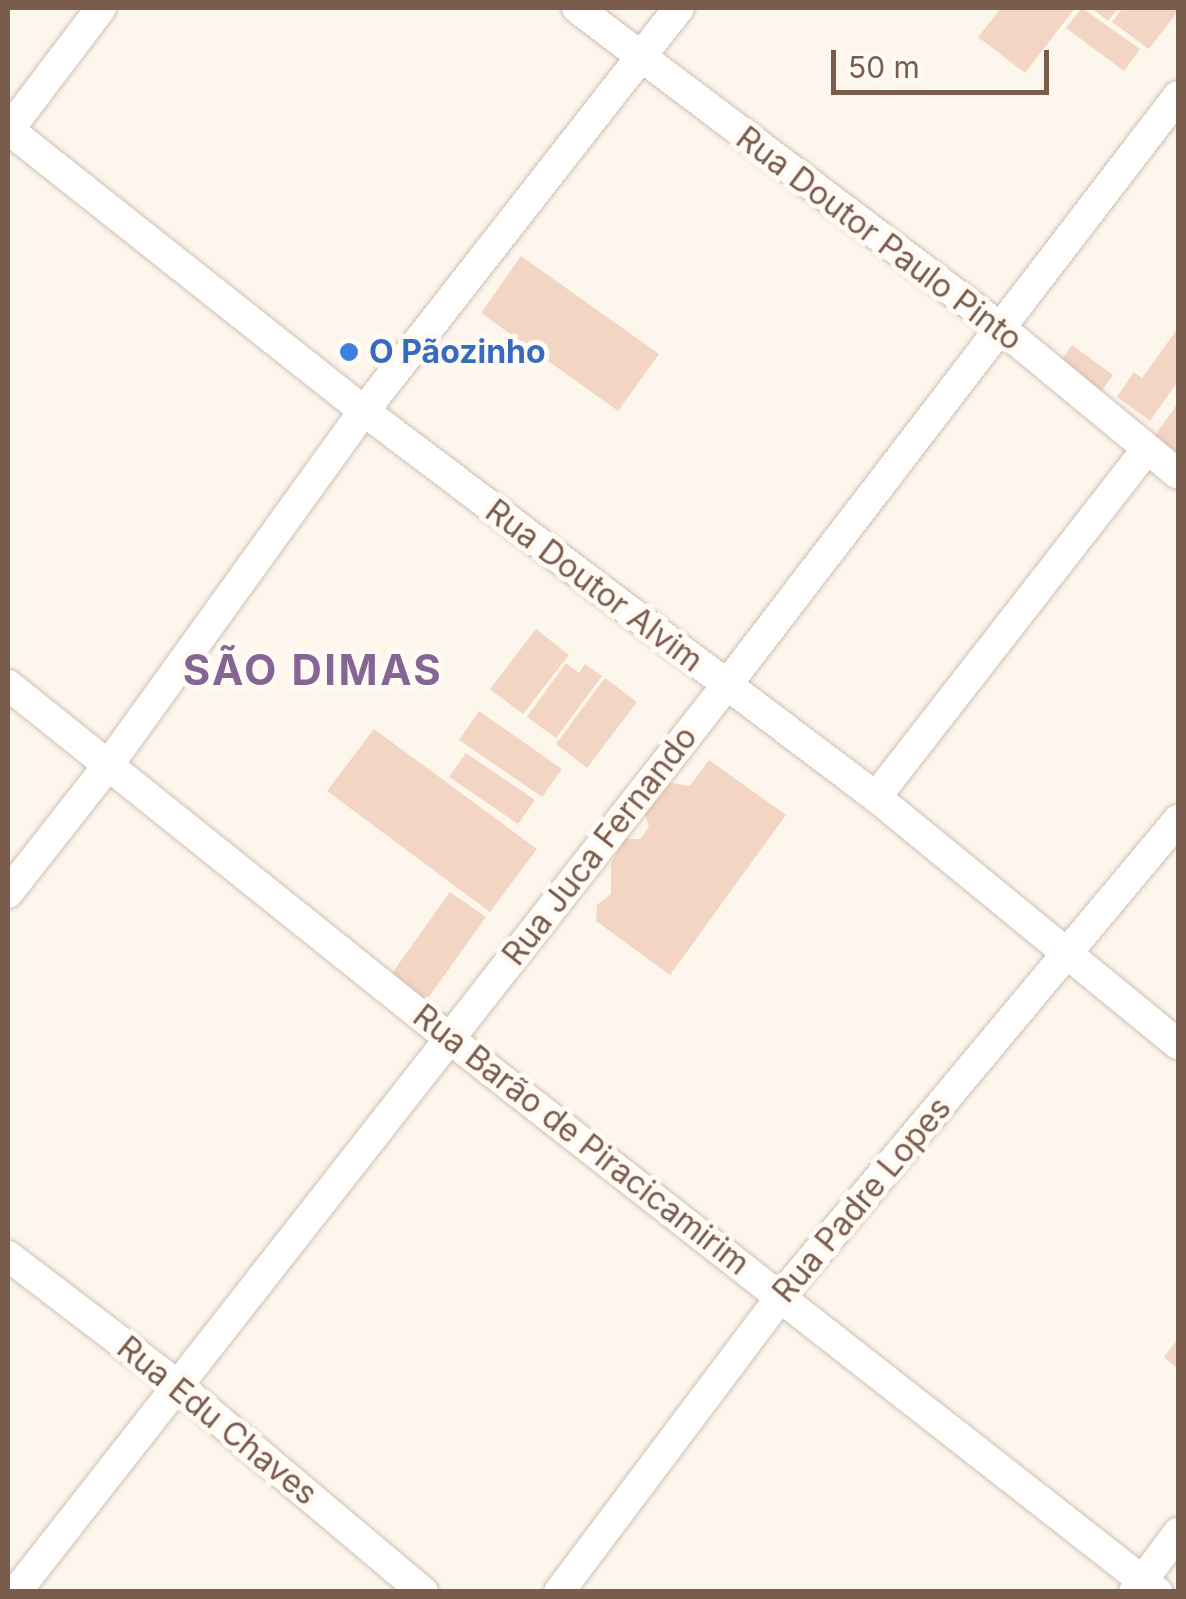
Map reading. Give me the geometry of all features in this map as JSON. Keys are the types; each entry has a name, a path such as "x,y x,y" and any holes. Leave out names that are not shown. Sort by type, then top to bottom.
{"street":[{"path":"8,130 101,8"},
{"name":"Rua Doutor Paulo Pinto","path":"577,8 1001,328 1178,474"},
{"path":"8,892 109,764 364,411 679,8"},
{"name":"Rua Juca Fernando","path":"16,1592 726,686 1178,96"},
{"name":"Rua Doutor Alvim","path":"8,130 364,411 876,797 1178,1044"},
{"path":"876,797 1146,450"},
{"name":"Rua Barão de Piracicamirim","path":"8,685 1145,1588"},
{"name":"Rua Padre Lopes","path":"559,1592 781,1296 1178,820"},
{"name":"Rua Edu Chaves","path":"8,1256 176,1384 423,1592"},
{"path":"1145,1588 1178,1533"}],"building":[{"path":"1001,8 1075,8 1025,73 978,37"},
{"path":"1082,8 1140,49 1124,71 1066,28"},
{"path":"1091,8 1118,8 1108,21"},
{"path":"1123,8 1178,11 1149,49 1112,22"},
{"path":"521,256 659,354 618,411 481,313"},
{"path":"1178,328 1178,381 1150,421 1117,397 1134,372 1142,378"},
{"path":"1072,345 1113,375 1097,397 1056,367"},
{"path":"1178,403 1178,450 1176,454 1153,438"},
{"path":"536,629 569,655 523,714 490,689"},
{"path":"566,663 579,673 585,664 602,676 556,738 527,717"},
{"path":"605,678 637,702 587,768 556,744"},
{"path":"479,711 562,769 542,797 459,740"},
{"path":"374,729 537,849 490,912 327,791"},
{"path":"466,753 535,800 518,824 449,777"},
{"path":"709,760 786,815 670,975 596,921 597,905 611,894 611,863 625,839 640,839 649,827 644,811 671,783 690,786"},
{"path":"450,892 486,917 426,1001 390,976"},
{"path":"1178,1339 1178,1369 1164,1357"}],"place":[{"name":"O Pãozinho","path":"349,352"}],"district":[{"name":"SÃO DIMAS","path":"313,670"}]}
